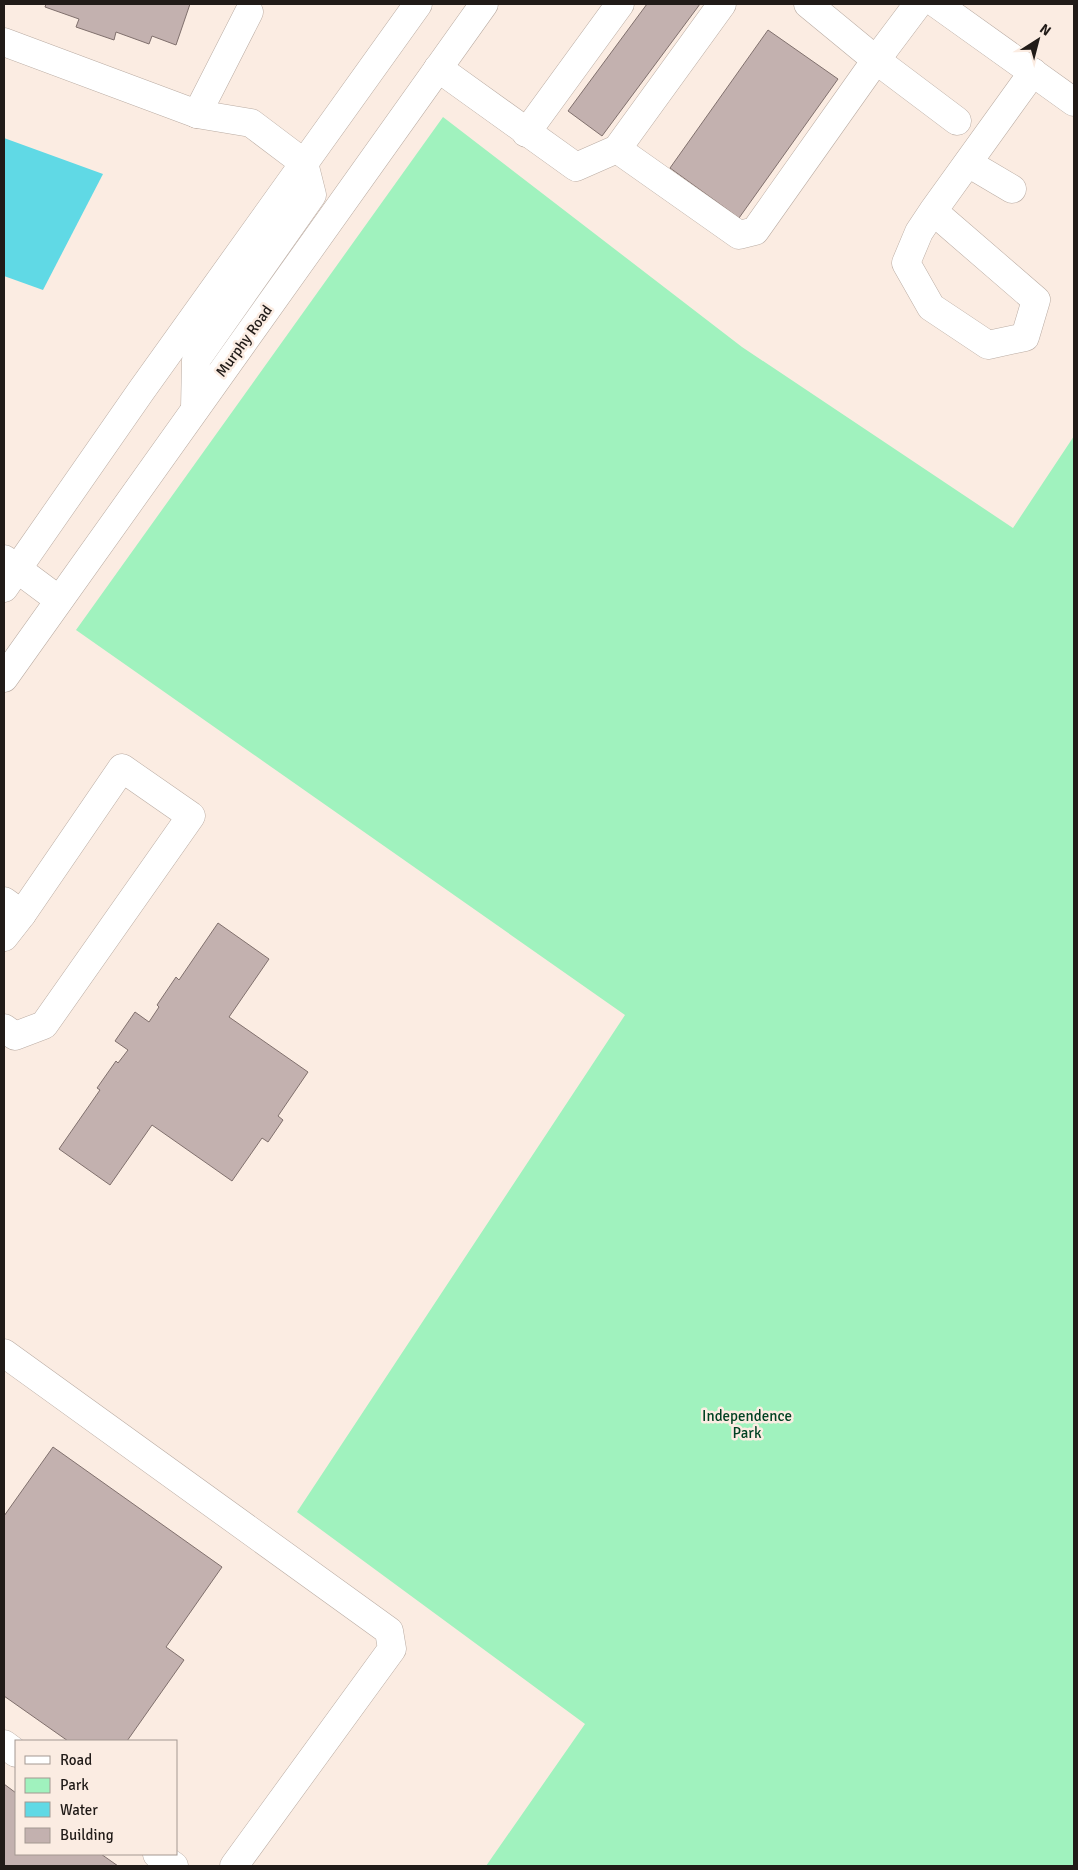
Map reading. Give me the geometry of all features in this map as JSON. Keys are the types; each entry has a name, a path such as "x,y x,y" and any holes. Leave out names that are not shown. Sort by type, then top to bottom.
{"main road":[{"path":"59,600 8,572 418,4"},
{"name":"Murphy Road","path":"4,678 484,4"},
{"path":"526,133 620,4"},
{"path":"438,68 526,133 576,167 617,149 722,4"},
{"path":"808,4 876,60 957,121"},
{"path":"617,149 739,235 755,231 918,4"},
{"path":"937,4 1074,102"},
{"path":"197,114 249,12"},
{"path":"4,42 197,114 251,123 304,163 312,195 196,360 195,409"},
{"path":"933,211 1036,300 1025,336 988,345 930,307 906,263 919,232 933,211 1033,72"},
{"path":"968,163 1012,189"},
{"path":"4,937 13,907 122,768 191,816 44,1025 15,1036 4,1028"},
{"path":"4,1353 389,1631 392,1649 234,1866"},
{"path":"4,1744 15,1752"},
{"path":"158,1855 174,1866"}],"green space":[{"name":"Independence Park","path":"443,117 742,347 1013,528 1074,436 1074,1866 486,1866 585,1724 297,1512 625,1015 76,630"}],"water":[{"path":"4,138 103,174 43,290 4,276"}],"building":[{"path":"46,4 190,4 176,45 152,36 149,44 116,32 114,40 76,27 79,19 45,7"},
{"path":"647,4 700,4 602,136 568,111"},
{"path":"768,30 838,79 739,218 670,168"},
{"path":"218,923 269,959 229,1017 308,1072 278,1116 283,1120 268,1142 262,1138 232,1181 152,1125 110,1185 59,1149 100,1090 97,1088 116,1061 118,1063 128,1050 115,1041 135,1012 149,1022 159,1007 157,1005 176,977 179,980"},
{"path":"53,1447 222,1567 166,1647 184,1660 128,1740 67,1740 4,1696 4,1516"},
{"path":"4,1784 15,1792 15,1855 102,1855 118,1866 4,1866"}]}
